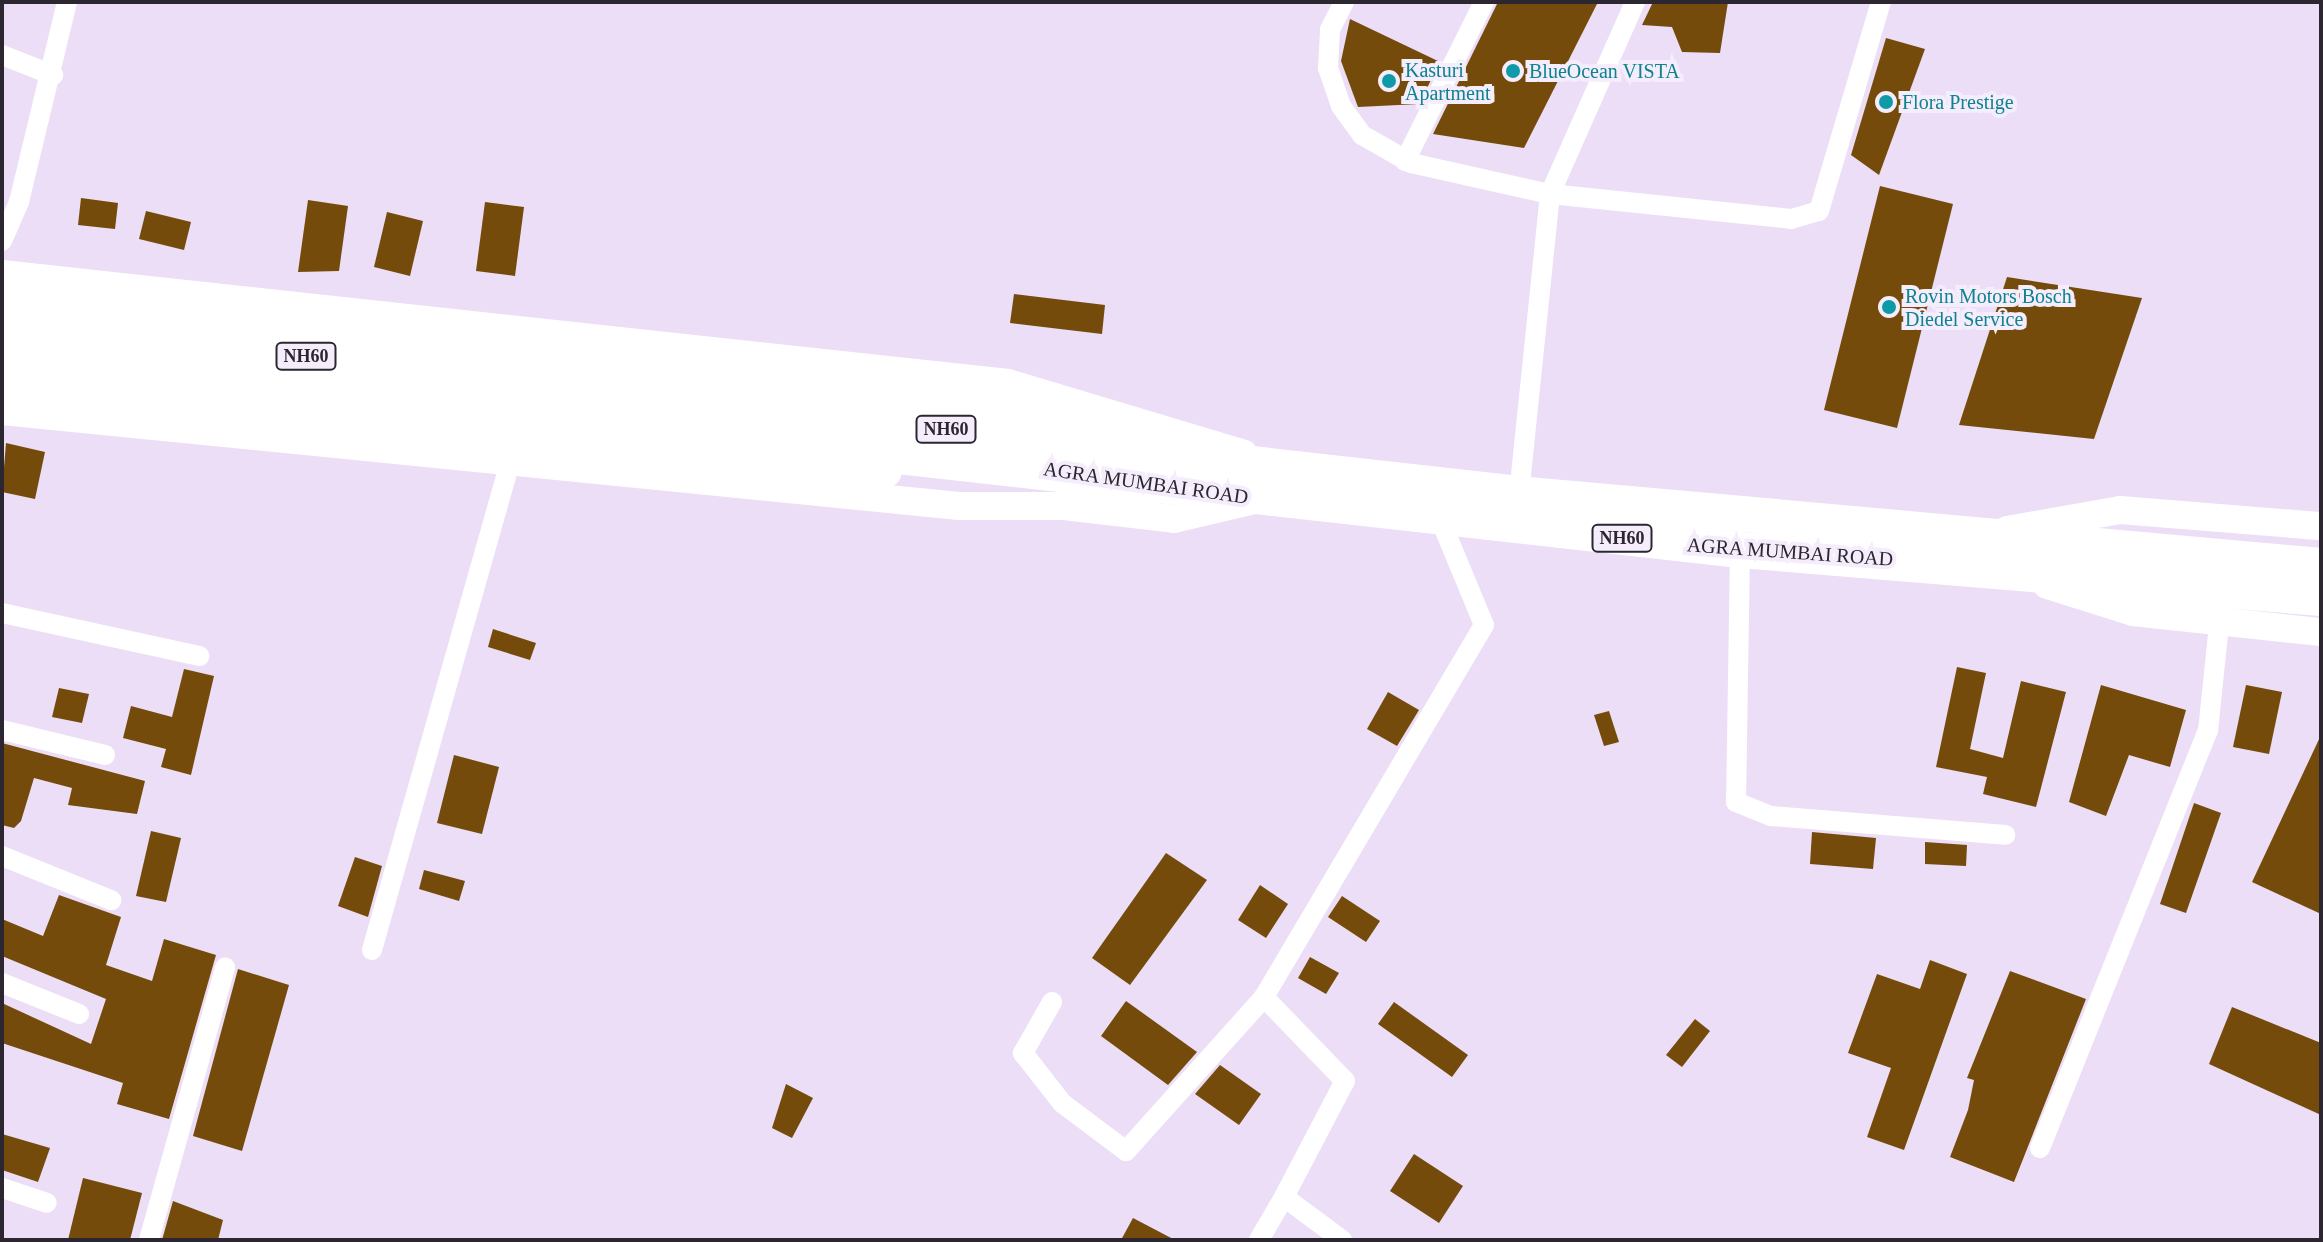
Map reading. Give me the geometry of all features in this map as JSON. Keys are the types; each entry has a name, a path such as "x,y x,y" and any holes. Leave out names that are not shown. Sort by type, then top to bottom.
{"highway":[{"name":"NH60","path":"2,324 606,404 975,460"},
{"name":"NH60","path":"2,356 606,404 1282,468"},
{"name":"AGRA MUMBAI ROAD","path":"975,460 1440,519 1740,550 1989,549 2321,566"},
{"name":"AGRA MUMBAI ROAD","path":"1282,468 1989,549 2321,598"}],"main road":[{"path":"2,300 987,407 1140,434 1196,459"},
{"path":"2,384 914,474 975,460"}],"street":[{"path":"2,241 53,75 67,2"},
{"path":"1344,2 1330,30 1328,68 1341,106 1362,135 1405,161 1550,194 1791,219 1819,211 1881,2"},
{"path":"1405,161 1484,2"},
{"path":"1519,494 1550,194 1635,2"},
{"path":"2,55 53,75"},
{"path":"2,274 1008,383 1169,426 1282,468"},
{"path":"2,411 509,466 1174,519 1262,498"},
{"path":"372,950 509,466"},
{"path":"1989,549 2120,510 2321,526"},
{"path":"1052,1002 1023,1053 1062,1103 1126,1151 1264,997 1484,625 1440,519"},
{"path":"1989,549 2133,612 2219,625 2321,632"},
{"path":"1740,550 1736,802 1771,816 2005,835"},
{"path":"2,613 199,656"},
{"path":"2040,1148 2208,731 2219,625"},
{"path":"2,730 105,755"},
{"path":"2,856 111,900"},
{"path":"149,1240 225,967"},
{"path":"2,983 79,1014"},
{"path":"1259,1240 1345,1081 1264,997"},
{"path":"2,1188 47,1203"},
{"path":"1284,1197 1342,1240"}],"building":[{"name":"BlueOcean VISTA","path":"1498,2 1598,2 1524,148 1433,134"},
{"path":"1653,2 1728,2 1720,53 1682,52 1672,27 1642,25"},
{"name":"Kasturi Apartment","path":"1350,19 1440,62 1419,104 1358,107 1341,61"},
{"name":"Flora Prestige","path":"1886,38 1925,49 1879,175 1851,155"},
{"name":"Rovin Motors Bosch Diedel Service","path":"1880,186 1953,204 1897,428 1824,410"},
{"path":"81,198 118,203 115,229 78,225"},
{"path":"308,200 348,206 339,271 298,272"},
{"path":"485,202 524,207 515,276 476,271"},
{"path":"146,211 191,222 184,250 139,239"},
{"path":"387,212 423,221 410,276 374,267"},
{"path":"2007,277 2142,298 2094,439 1959,425"},
{"path":"1014,294 1105,305 1102,334 1010,323"},
{"path":"6,443 45,452 35,499 2,492"},
{"path":"493,629 536,643 530,660 488,647"},
{"path":"1957,667 1986,673 1970,749 2003,758 2021,681 2066,692 2036,807 1983,794 1987,777 1936,767"},
{"path":"184,669 214,676 191,775 161,767 166,749 123,738 131,706 172,717"},
{"path":"2101,685 2186,710 2170,767 2129,755 2106,816 2069,802"},
{"path":"2246,685 2282,692 2269,754 2233,747"},
{"path":"59,688 89,694 82,723 52,717"},
{"path":"1388,692 1419,710 1397,746 1367,729"},
{"path":"1609,711 1619,742 1604,746 1594,715"},
{"path":"2321,735 2321,914 2252,882"},
{"path":"2,743 145,781 137,814 68,805 72,788 34,778 21,821 14,828 2,825"},
{"path":"454,755 499,767 482,834 437,823"},
{"path":"2194,803 2221,813 2186,913 2160,904"},
{"path":"151,831 181,838 166,902 136,896"},
{"path":"1812,832 1876,838 1873,869 1810,864"},
{"path":"1925,842 1967,845 1966,866 1925,864"},
{"path":"1166,853 1207,880 1130,985 1092,958"},
{"path":"355,857 382,866 368,917 338,906"},
{"path":"424,870 465,881 459,901 419,889"},
{"path":"1260,885 1288,904 1266,938 1238,920"},
{"path":"59,895 121,917 106,965 152,981 164,939 216,955 169,1119 117,1104 123,1083 2,1043 2,1003 91,1044 106,999 2,956 2,919 43,936"},
{"path":"1342,896 1380,921 1366,942 1328,917"},
{"path":"1310,957 1339,973 1326,994 1298,978"},
{"path":"1930,960 1967,974 1904,1150 1867,1137 1891,1068 1848,1053 1877,974 1920,989"},
{"path":"238,969 289,985 242,1151 193,1136"},
{"path":"2010,971 2086,999 2014,1182 1950,1157 1968,1110 1974,1080 1967,1078"},
{"path":"1126,1001 1197,1052 1168,1085 1101,1036"},
{"path":"1394,1002 1468,1055 1452,1077 1378,1024"},
{"path":"2232,1007 2321,1043 2321,1115 2209,1064"},
{"path":"1695,1019 1710,1031 1682,1067 1666,1055"},
{"path":"1220,1065 1261,1094 1239,1125 1195,1094"},
{"path":"786,1084 813,1098 792,1138 772,1128"},
{"path":"2,1134 50,1148 38,1182 2,1170"},
{"path":"1414,1154 1463,1186 1439,1223 1390,1191"},
{"path":"83,1178 142,1193 130,1240 68,1240"},
{"path":"173,1201 223,1220 218,1240 162,1240"},
{"path":"1133,1218 1175,1240 1121,1240"}],"place":[{"name":"BlueOcean VISTA","path":"1513,71"},
{"name":"Kasturi Apartment","path":"1389,81"},
{"name":"Flora Prestige","path":"1886,102"},
{"name":"Rovin Motors Bosch Diedel Service","path":"1889,307"}]}
